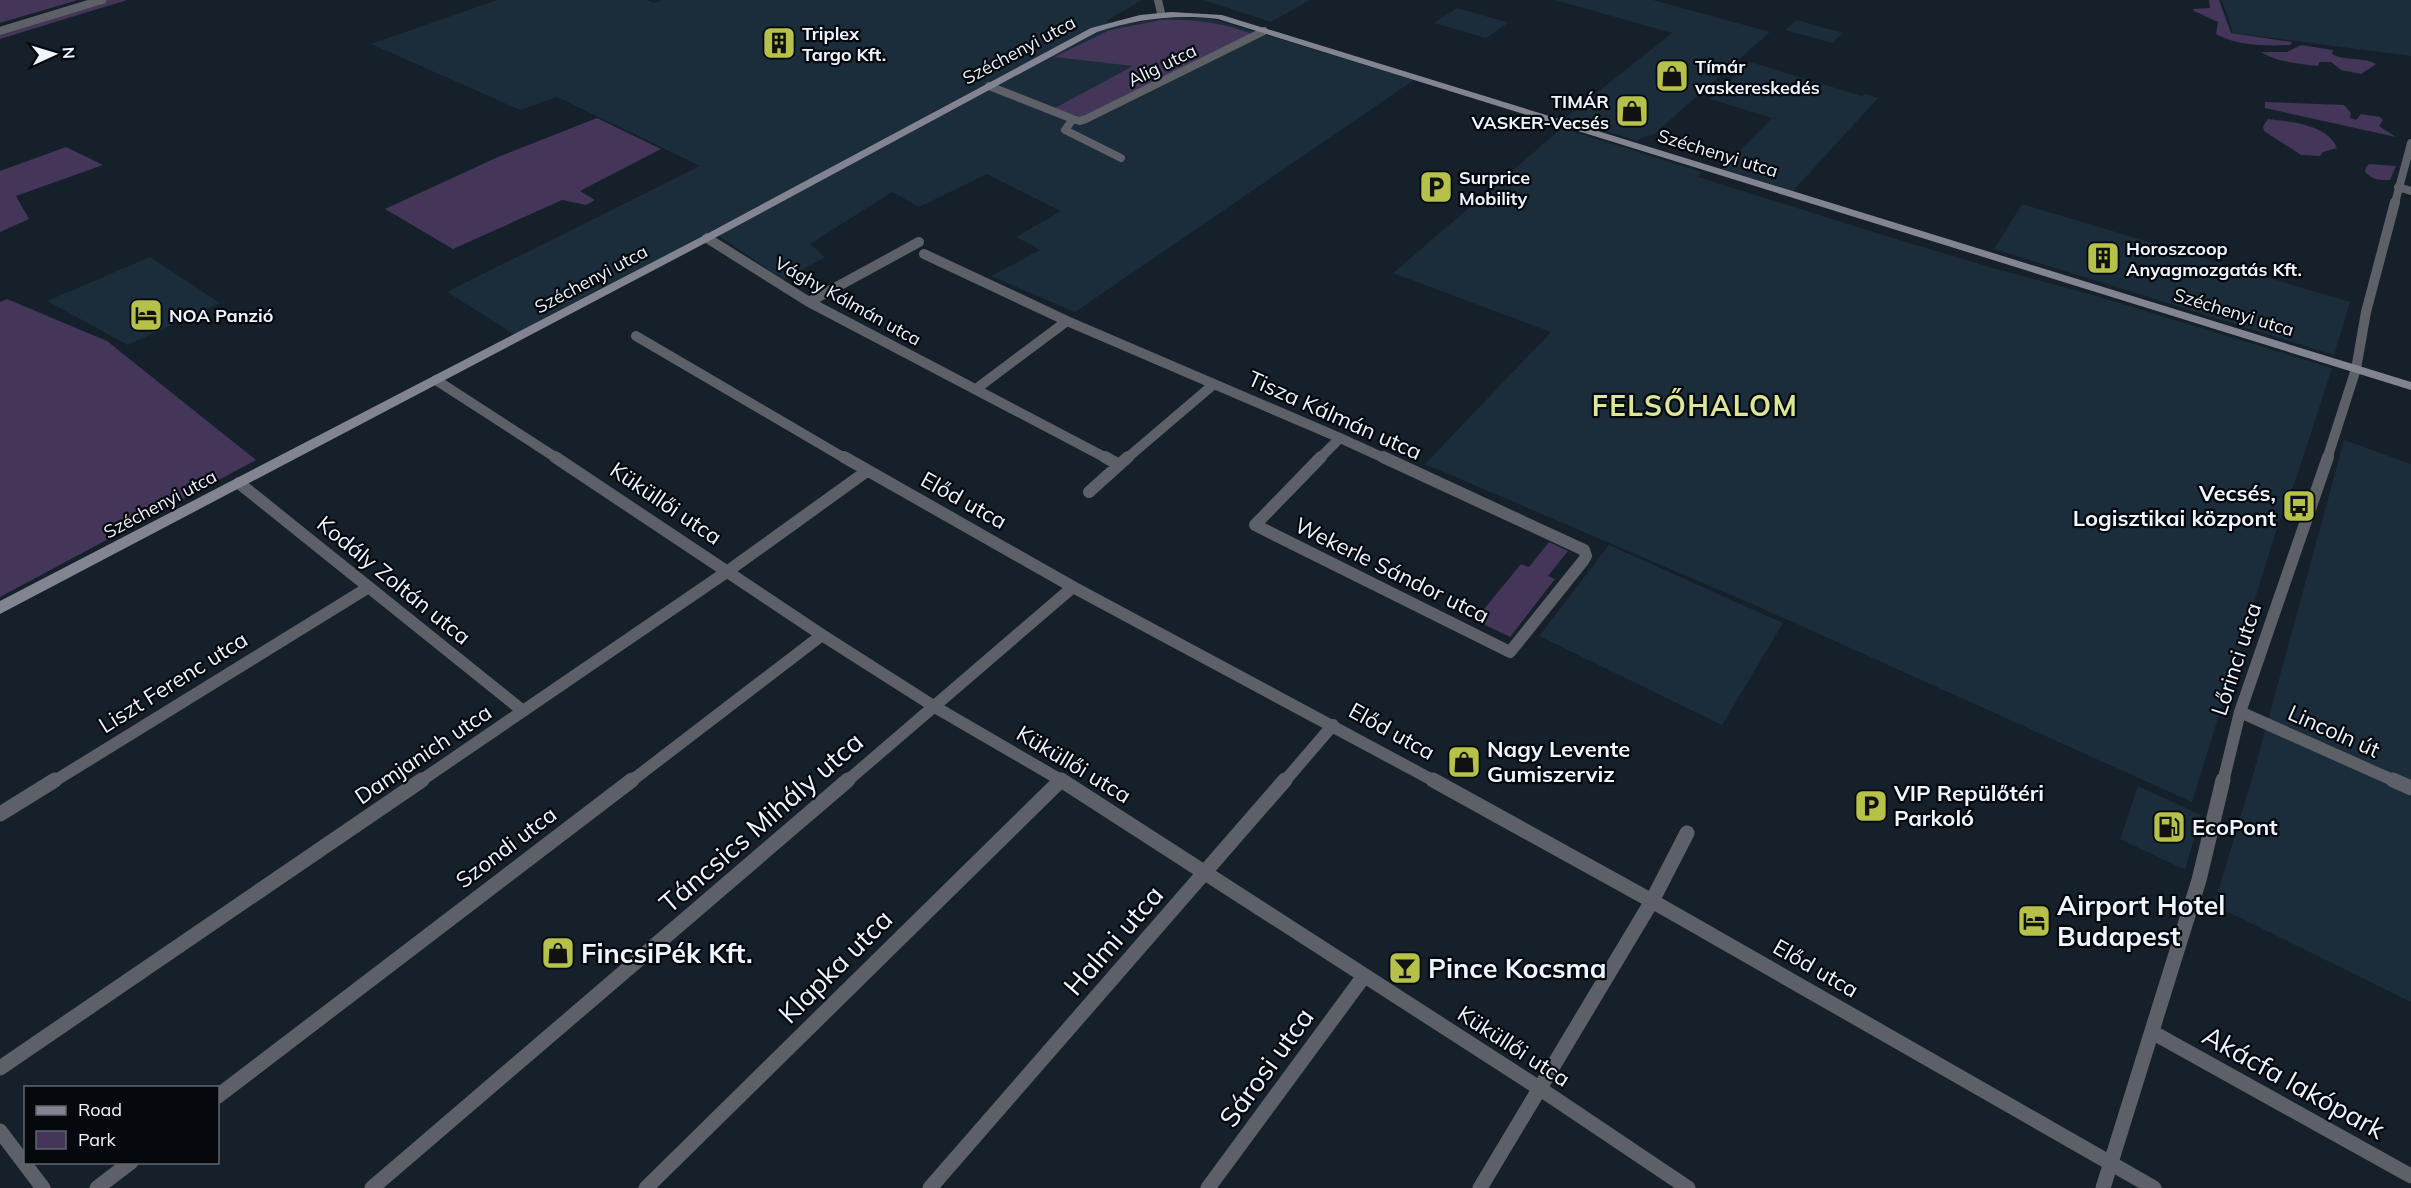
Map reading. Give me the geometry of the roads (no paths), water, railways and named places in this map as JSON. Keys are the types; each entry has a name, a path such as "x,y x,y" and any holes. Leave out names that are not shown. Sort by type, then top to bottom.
{"street":[{"path":"0,31 102,0"},
{"path":"1158,0 1161,13"},
{"name":"Széchenyi utca","path":"0,608 707,238 1094,30 1118,22 1161,13 1219,17 2411,386"},
{"name":"Alig utca","path":"1073,119 1080,121 1086,119 1264,31"},
{"path":"989,86 1073,119 1065,130 1121,158"},
{"name":"Lőrinci utca","path":"2103,1188 2199,880 2240,712 2309,515 2356,369 2366,312 2411,143"},
{"path":"2398,187 2411,191"},
{"name":"Vághy Kálmán utca","path":"707,238 809,302 1119,465"},
{"path":"809,302 919,242"},
{"name":"Tisza Kálmán utca","path":"924,254 1067,321 1340,438 1579,546 1584,550 1586,556 1583,561 1510,652"},
{"path":"976,389 1067,321"},
{"name":"Előd utca","path":"636,336 867,471 1073,587 1333,724 1652,901 2154,1188"},
{"name":"Küküllői utca","path":"436,380 822,635 935,707 1061,780 1539,1088 1688,1188"},
{"path":"1089,492 1214,384"},
{"name":"Wekerle Sándor utca","path":"1340,438 1255,525 1510,652"},
{"name":"Damjanich utca","path":"0,1068 728,571 867,471"},
{"name":"Kodály Zoltán utca","path":"238,483 523,711"},
{"name":"Liszt Ferenc utca","path":"0,814 369,587"},
{"name":"Táncsics Mihály utca","path":"372,1188 1073,587"},
{"name":"Szondi utca","path":"219,1095 822,635"},
{"name":"Lincoln út","path":"2240,712 2411,788"},
{"name":"Halmi utca","path":"930,1188 1206,873 1333,724"},
{"name":"Klapka utca","path":"646,1188 1061,780"},
{"path":"1480,1188 1652,901 1687,833"},
{"name":"Sárosi utca","path":"1208,1188 1364,976"},
{"name":"Akácfa lakópark","path":"2152,1032 2411,1176"},
{"path":"0,1131 24,1162"},
{"path":"25,1164 44,1188"},
{"path":"97,1188 127,1164"}],"place":[{"name":"Triplex Targo Kft.","path":"779,43"},
{"name":"Tímár vaskereskedés","path":"1672,76"},
{"name":"TIMÁR VASKER-Vecsés","path":"1632,111"},
{"name":"Surprice Mobility","path":"1436,187"},
{"name":"Horoszcoop Anyagmozgatás Kft.","path":"2103,258"},
{"name":"NOA Panzió","path":"146,315"},
{"name":"Vecsés, Logisztikai központ","path":"2299,506"},
{"name":"Nagy Levente Gumiszerviz","path":"1464,762"},
{"name":"VIP Repülőtéri Parkoló","path":"1871,806"},
{"name":"EcoPont","path":"2169,827"},
{"name":"Airport Hotel Budapest","path":"2034,921"},
{"name":"FincsiPék Kft.","path":"558,953"},
{"name":"Pince Kocsma","path":"1405,968"}],"district":[{"name":"FELSŐHALOM","path":"1695,405"}]}
